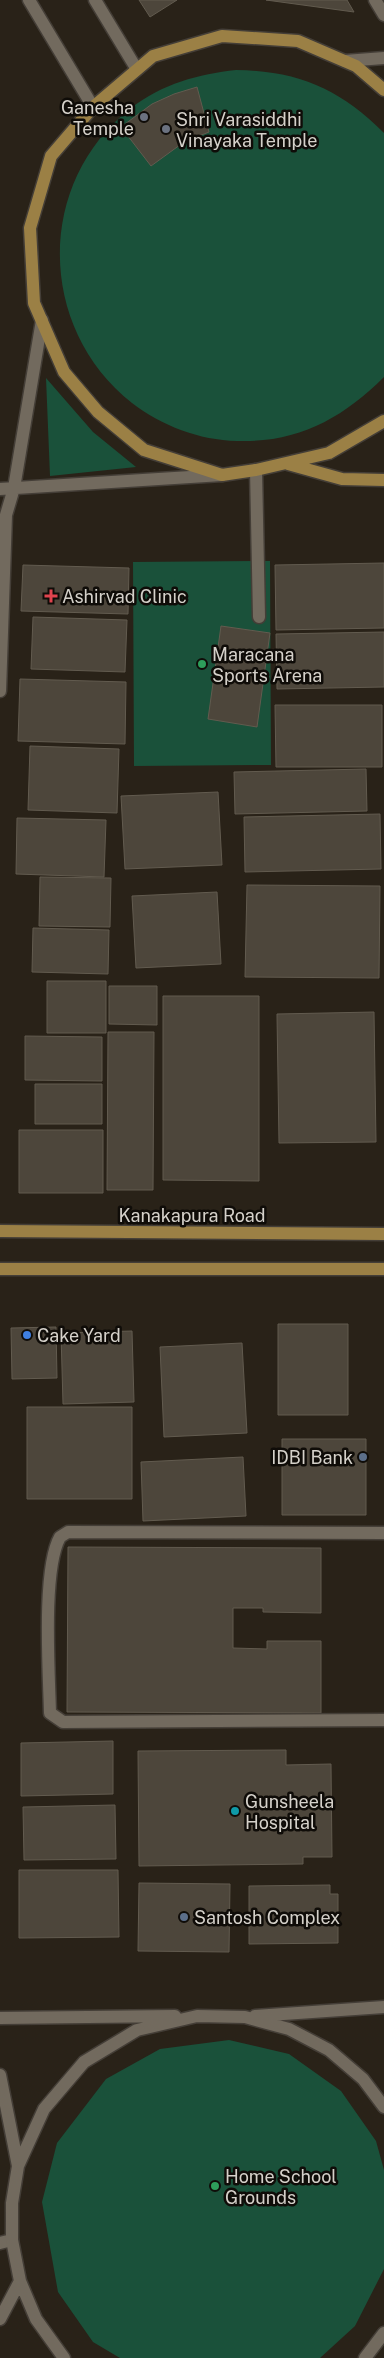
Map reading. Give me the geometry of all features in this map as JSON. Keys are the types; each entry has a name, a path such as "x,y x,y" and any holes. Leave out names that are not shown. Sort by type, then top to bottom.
{"main road":[{"path":"384,90 356,66 298,41 222,36 153,56 136,68 93,107 51,156 30,228 34,303 64,372 98,412 144,450 222,475 256,470 329,453 384,421"},
{"path":"285,463 342,479 384,480"},
{"name":"Kanakapura Road","path":"0,1231 384,1234"},
{"path":"0,1270 384,1269"}],"street":[{"path":"29,0 93,107"},
{"path":"95,0 136,68"},
{"path":"374,0 384,15"},
{"path":"345,61 384,58"},
{"path":"0,692 6,515 14,488 42,320"},
{"path":"256,470 259,617"},
{"path":"0,489 222,475"},
{"path":"384,1533 68,1532 60,1537 51,1563 49,1684 50,1713 63,1722 384,1720"},
{"path":"0,2018 245,2017 384,2007"},
{"path":"64,2358 36,2320 6,2242 18,2166 44,2109 84,2062 137,2030 198,2016"},
{"path":"245,2017 289,2029 328,2050 363,2079 384,2108"},
{"path":"0,2075 18,2166"},
{"path":"0,2319 20,2281"},
{"path":"364,2358 384,2333"}],"green space":[{"path":"236,70 280,74 317,85 351,105 384,133 384,377 352,405 317,426 299,433 259,441 223,440 195,435 168,425 132,403 101,372 78,336 65,296 60,256 64,215 77,175 100,139 131,108 168,86 195,77"},
{"path":"46,378 93,432 136,467 50,476"},
{"name":"Maracana Sports Arena","path":"270,561 271,765 134,766 133,562"},
{"name":"Home School Grounds","path":"229,2040 289,2054 341,2091 376,2141 384,2170 384,2269 355,2326 320,2358 120,2358 93,2342 58,2292 42,2202 57,2143 106,2079 160,2049"}],"building":[{"path":"139,0 177,0 150,17"},
{"path":"266,0 347,0 354,12"},
{"name":"Shri Varasiddhi Vinayaka Temple","path":"197,87 209,132 184,142 151,166 121,127 152,104 174,94"},
{"path":"384,563 384,628 276,630 275,565"},
{"path":"23,565 129,568 128,614 21,611"},
{"path":"33,617 127,620 125,672 31,669"},
{"path":"221,626 270,633 257,727 208,719"},
{"path":"384,632 384,687 277,689 276,634"},
{"path":"20,679 126,682 125,744 18,741"},
{"path":"275,705 382,705 382,767 276,767"},
{"path":"30,746 119,749 117,813 28,810"},
{"path":"366,769 367,811 235,814 234,772"},
{"path":"218,792 222,865 125,869 121,796"},
{"path":"380,814 381,869 245,872 244,817"},
{"path":"17,818 106,820 104,877 16,874"},
{"path":"40,877 111,878 110,927 39,926"},
{"path":"247,885 380,886 379,978 245,977"},
{"path":"217,892 221,964 136,968 132,896"},
{"path":"33,928 109,930 108,974 32,972"},
{"path":"47,981 106,981 106,1033 47,1033"},
{"path":"109,986 157,986 157,1025 109,1024"},
{"path":"163,996 259,996 259,1181 163,1180"},
{"path":"374,1012 376,1142 279,1143 277,1014"},
{"path":"108,1032 154,1032 153,1190 107,1190"},
{"path":"25,1036 102,1037 102,1081 25,1080"},
{"path":"35,1084 102,1084 102,1124 35,1124"},
{"path":"19,1130 103,1130 103,1193 19,1193"},
{"path":"278,1324 348,1324 348,1415 278,1415"},
{"path":"56,1327 57,1378 12,1379 11,1328"},
{"path":"132,1331 134,1402 63,1404 61,1333"},
{"path":"242,1343 247,1433 164,1437 160,1347"},
{"path":"27,1407 132,1407 132,1499 27,1499"},
{"path":"282,1439 366,1439 366,1515 282,1515"},
{"path":"243,1457 246,1516 143,1521 141,1462"},
{"path":"68,1547 321,1548 321,1613 263,1612 263,1608 233,1608 233,1648 267,1649 267,1641 321,1641 321,1713 67,1712"},
{"path":"113,1741 113,1794 21,1796 21,1743"},
{"name":"Gunsheela Hospital","path":"286,1750 286,1765 331,1764 332,1857 303,1857 303,1864 139,1866 138,1751"},
{"path":"115,1805 116,1859 24,1860 23,1807"},
{"path":"19,1870 118,1870 119,1937 19,1938"},
{"name":"Santosh Complex","path":"139,1883 230,1884 229,1952 138,1951"},
{"path":"330,1885 330,1894 338,1894 338,1943 249,1944 249,1886"}],"place":[{"name":"Ganesha Temple","path":"144,117"},
{"name":"Shri Varasiddhi Vinayaka Temple","path":"166,129"},
{"name":"Ashirvad Clinic","path":"51,596"},
{"name":"Maracana Sports Arena","path":"202,664"},
{"name":"Cake Yard","path":"27,1335"},
{"name":"IDBI Bank","path":"363,1457"},
{"name":"Gunsheela Hospital","path":"235,1811"},
{"name":"Santosh Complex","path":"184,1917"},
{"name":"Home School Grounds","path":"215,2186"}]}
